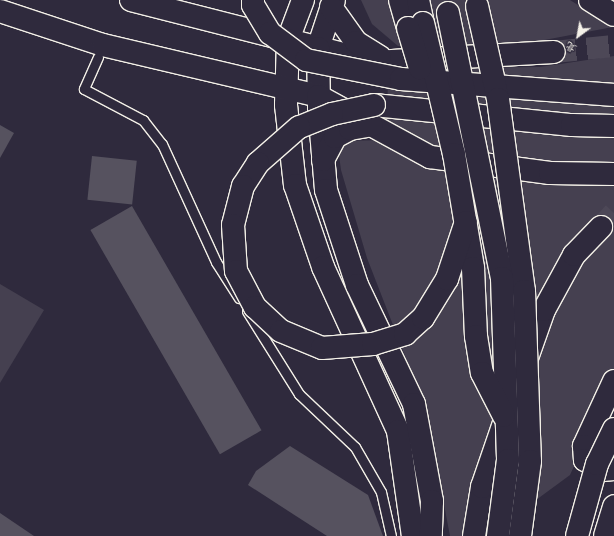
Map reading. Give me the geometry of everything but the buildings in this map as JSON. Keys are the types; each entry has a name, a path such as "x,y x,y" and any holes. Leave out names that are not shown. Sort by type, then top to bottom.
{"main road":[{"path":"131,0 374,62 554,52"},
{"path":"253,0 253,5 270,33 306,60 401,79 614,95"},
{"path":"303,0 288,40 286,105 295,185 323,267 398,431 413,536"},
{"path":"400,0 437,136 454,154"},
{"path":"418,0 454,154 466,222 473,268 476,336 482,373 507,421"},
{"path":"590,0 614,15"},
{"path":"476,3 498,99 524,291 530,461 520,536"},
{"path":"333,4 318,48 318,96 326,190 357,284 414,404 432,501 431,536"},
{"path":"333,4 356,42 386,61"},
{"path":"447,6 502,278 508,460 498,536"},
{"path":"0,10 103,45 318,96 430,157 550,173 614,174"},
{"path":"466,222 447,280 423,318 405,334 373,344 322,348 281,331 255,306 236,271 233,225 243,186 258,163 299,127 332,114 374,104 572,126 614,126"},
{"path":"323,160 335,137 350,129 372,125"},
{"path":"474,536 482,487 544,310 574,255 601,227"},
{"path":"614,381 584,446 585,460 602,470 614,469"},
{"path":"577,536 597,464 614,429"},
{"path":"605,536 614,506"}],"lane":[{"path":"98,57 84,89 143,120 162,144 216,262 299,394 355,447 381,492 391,536"}],"shaded area":[{"path":"361,0 570,0 613,27 518,45 398,46 372,24"},
{"path":"614,56 614,378 570,475 487,536 450,536 426,410 367,258 341,170 337,141 387,140 388,68 540,67"},
{"path":"0,284 44,310 0,383"}],"tunnel":[{"path":"554,52 614,46"},
{"path":"601,227 614,213"}]}
